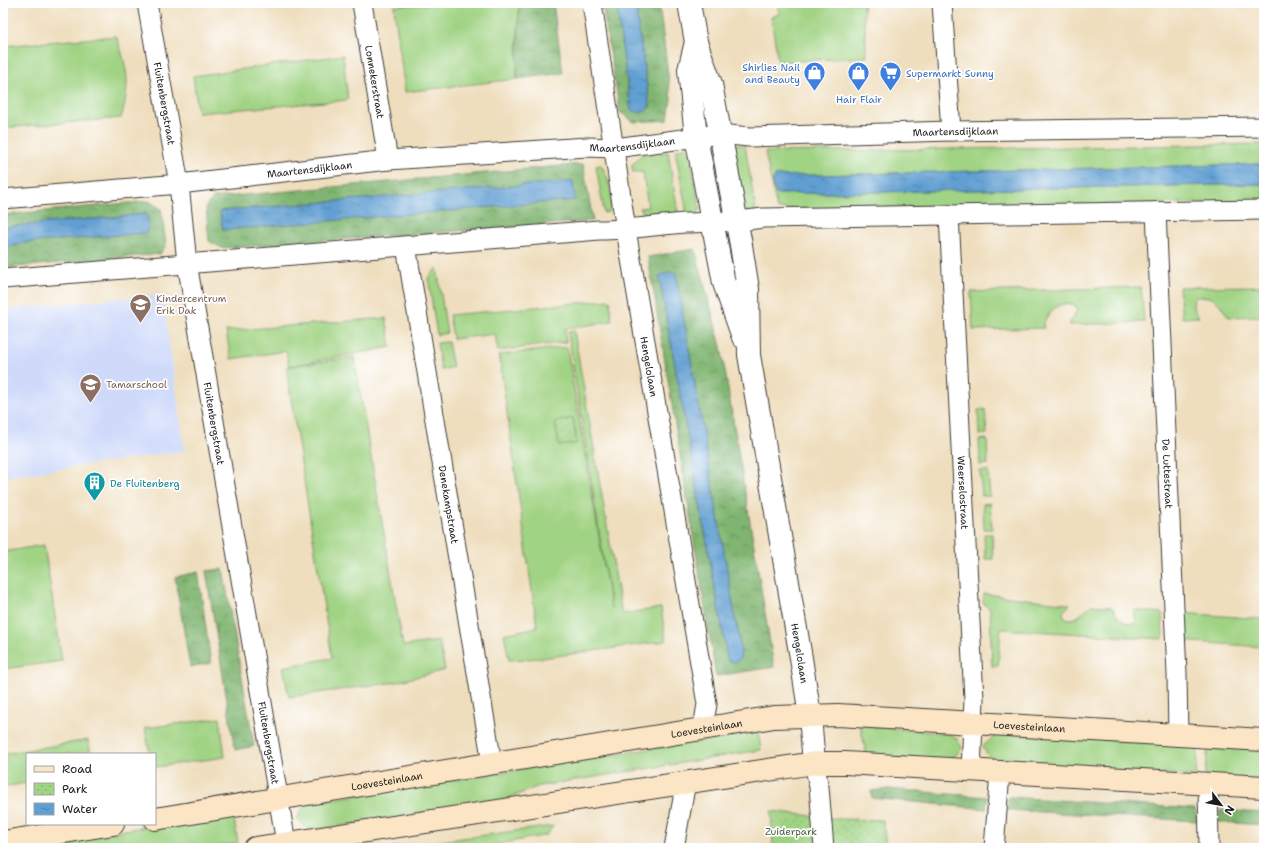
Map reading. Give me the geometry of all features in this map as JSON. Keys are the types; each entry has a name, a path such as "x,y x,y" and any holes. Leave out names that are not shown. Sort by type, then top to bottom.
{"main road":[{"name":"Loevesteinlaan","path":"156,819 774,717 870,717 1264,740"},
{"path":"255,848 814,763 845,763 1264,787"},
{"path":"3,842 107,825"}],"street":[{"name":"Fluitenbergstraat","path":"147,3 179,184 187,263 286,844"},
{"name":"Lonnekerstraat","path":"362,3 388,160"},
{"name":"Hengelolaan","path":"592,3 615,148 626,230 707,704 703,728"},
{"name":"Hengelolaan","path":"689,3 696,42 711,84 737,222 748,289 749,355 810,716 814,763"},
{"path":"942,3 951,131"},
{"name":"Hengelolaan","path":"696,42 690,70 696,137 724,283 749,355"},
{"name":"Maartensdijklaan","path":"3,199 179,184 388,160 587,148 615,148 720,134 749,136 951,131 1264,127"},
{"path":"3,279 599,230 626,230 685,223 737,222 763,218 1264,210"},
{"name":"De Luttestraat","path":"1156,212 1177,674 1178,736"},
{"name":"Weerselostraat","path":"949,215 973,666 974,724 971,771"},
{"name":"Denekampstraat","path":"406,246 492,763"},
{"path":"814,763 819,787 824,848"},
{"path":"994,848 1000,773"},
{"path":"674,848 686,782"},
{"path":"1208,783 1208,848"}],"shaded area":[{"name":"Tamarschool","path":"162,294 185,451 3,477 3,310"}],"green space":[{"path":"448,3 519,3 517,79 405,92 394,6"},
{"path":"519,3 553,3 563,73 517,79"},
{"path":"602,3 616,3 631,110 650,107 635,3 659,3 671,99 668,120 634,122 620,112"},
{"path":"777,3 863,3 867,57 778,62 771,17 779,14"},
{"path":"116,36 127,77 126,95 121,118 3,128 3,46"},
{"path":"343,55 348,100 198,113 193,76"},
{"path":"1264,144 1264,164 775,176 773,183 776,194 1264,184 1264,202 777,209 765,152"},
{"path":"735,145 745,145 756,212 746,211 731,150"},
{"path":"686,148 689,151 700,209 697,214 689,215 687,213 676,155 677,149"},
{"path":"668,152 678,213 651,216 644,214 640,208 648,207 643,172 633,172 632,165 641,155"},
{"path":"583,164 593,221 222,248 209,241 206,206 213,198","holes":["573,182 223,230 220,211"]},
{"path":"601,165 609,182 611,194 611,206 609,212 604,213 596,166"},
{"path":"149,201 161,209 166,245 160,254 3,268 3,248 146,214 3,227 3,215"},
{"path":"695,249 721,347 774,667 716,676 648,257","holes":["669,272 676,274 741,651 740,659 728,661 659,276"]},
{"path":"437,268 447,333 437,335 428,278"},
{"path":"1264,286 1264,316 1228,317 1222,307 1215,300 1201,297 1194,298 1193,307 1199,317 1182,318 1179,287"},
{"path":"1141,287 1144,322 1069,325 1077,311 1075,305 1064,304 1059,305 1052,311 1043,324 1044,328 973,330 971,292"},
{"path":"610,300 612,321 565,329 566,342 498,351 495,334 453,339 449,315"},
{"path":"386,318 391,347 289,366 286,351 231,359 226,331"},
{"path":"574,331 622,614 661,608 666,641 542,658 509,660 504,634 537,627 499,355 567,347 611,608 568,332"},
{"path":"448,342 453,367 441,370 437,343"},
{"path":"354,357 403,646 439,641 445,670 396,682 289,697 283,667 332,658 286,367"},
{"path":"985,409 987,434 979,435 978,410"},
{"path":"573,418 577,443 559,446 555,422"},
{"path":"987,439 988,464 980,465 979,440"},
{"path":"980,471 988,471 990,496 982,496"},
{"path":"990,503 992,529 984,529 983,504"},
{"path":"984,534 992,534 993,559 985,559"},
{"path":"44,545 62,661 3,669 3,552"},
{"path":"223,569 254,746 235,750 206,571"},
{"path":"198,572 211,663 190,667 175,577"},
{"path":"984,594 1070,604 1063,612 1064,617 1069,619 1076,618 1092,605 1112,607 1121,620 1126,623 1134,623 1136,620 1133,610 1162,613 1163,639 1001,629 998,666 992,666 990,609 983,603"},
{"path":"1180,613 1264,619 1264,647 1179,641"},
{"path":"220,718 225,757 156,767 156,753 150,753 145,728"},
{"path":"860,725 950,734 957,739 962,748 955,756 943,761 867,757"},
{"path":"758,732 761,750 539,786 499,802 313,830 305,827 297,819 302,809 308,803"},
{"path":"1006,734 1198,745 1196,776 1002,765 992,760 982,747 995,736"},
{"path":"88,740 91,753 26,753 26,783 3,787 3,754"},
{"path":"1208,746 1264,749 1264,780 1205,777"},
{"path":"888,789 987,797 986,809 872,798 871,791"},
{"path":"1009,797 1195,809 1197,821 1007,810"},
{"path":"1220,810 1264,813 1264,825 1219,822"},
{"name":"Zuiderpark","path":"771,811 838,819 883,820 886,848 773,848"},
{"path":"233,813 238,843 206,848 12,848"},
{"path":"553,826 547,835 477,848 388,848"}],"water":[{"path":"616,3 635,3 650,107 641,113 631,110"},
{"path":"1264,164 1264,184 776,194 772,183 775,176"},
{"path":"573,181 575,200 223,230 220,211"},
{"path":"146,214 149,223 146,233 24,243 3,248 3,227"},
{"path":"669,272 676,273 741,651 740,659 735,662 728,661 659,276"}],"place":[{"name":"Shirlies Nail and Beauty","path":"815,92"},
{"name":"Hair Flair","path":"859,92"},
{"name":"Supermarkt Sunny","path":"890,92"},
{"name":"Kindercentrum Erik Dak","path":"141,324"},
{"name":"Tamarschool","path":"91,404"},
{"name":"De Fluitenberg","path":"94,502"}]}
